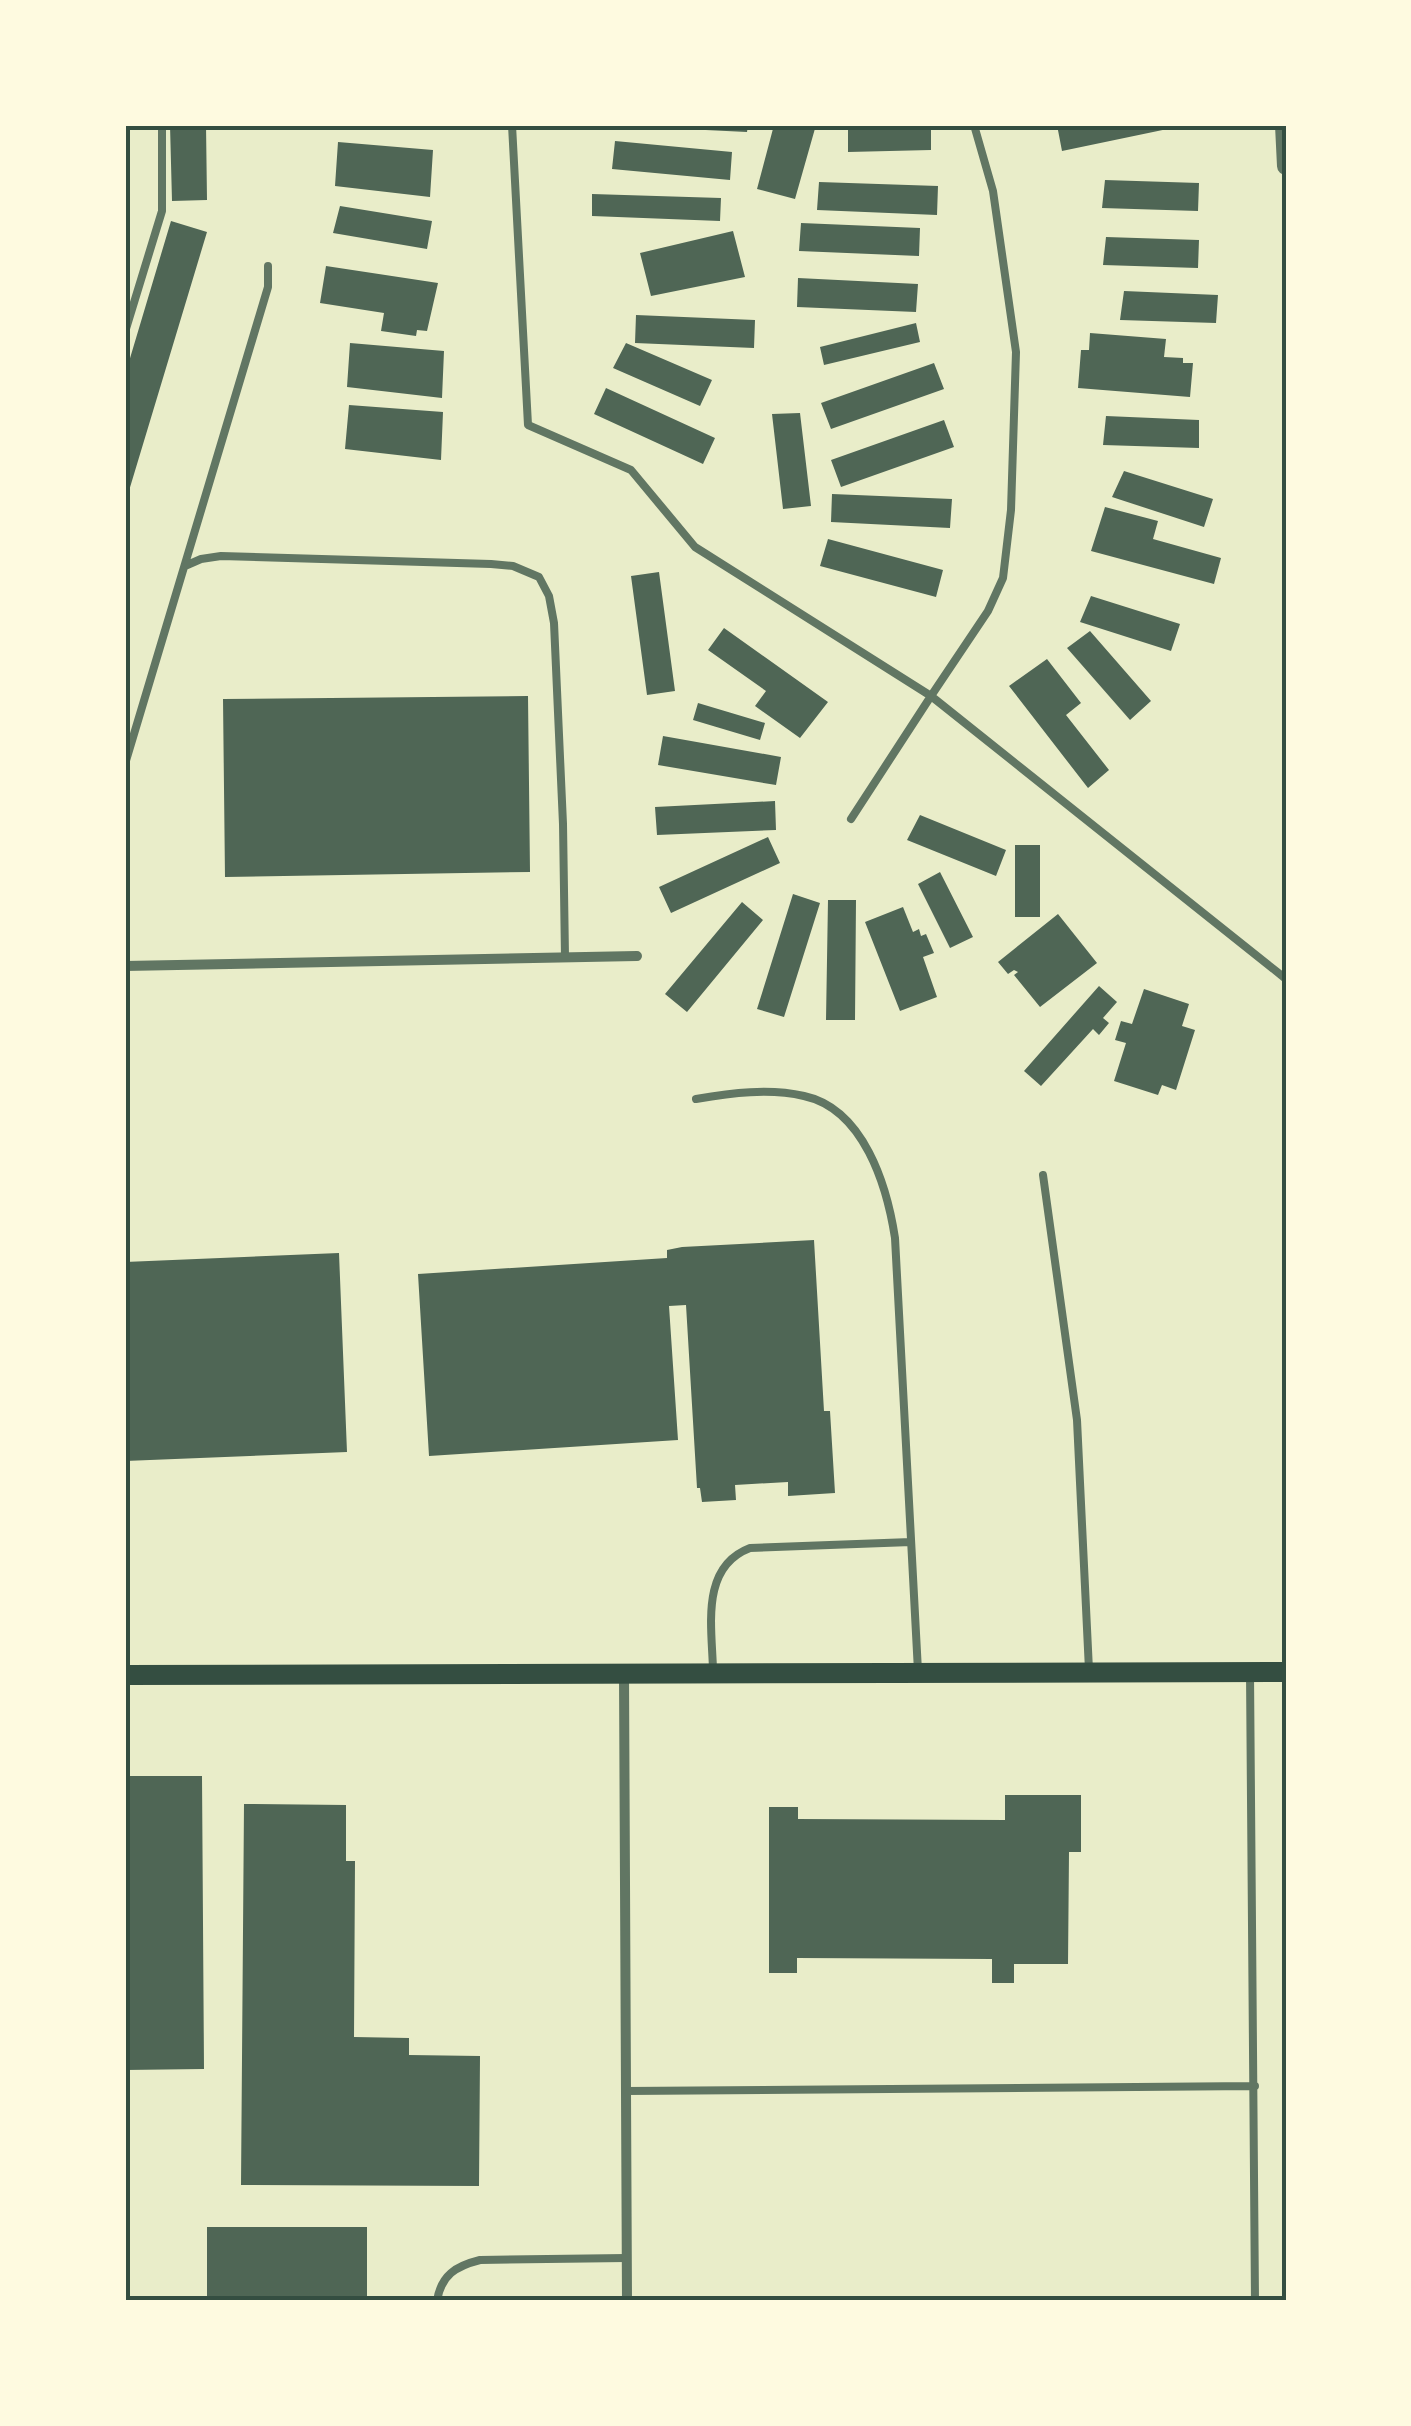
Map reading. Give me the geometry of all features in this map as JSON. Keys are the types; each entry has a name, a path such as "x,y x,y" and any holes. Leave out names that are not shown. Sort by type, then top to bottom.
{"main road":[{"path":"125,1675 1286,1672"}],"street":[{"path":"1284,125 1286,166"},
{"path":"125,966 638,956"},
{"path":"624,1674 627,2301"}],"lane":[{"path":"125,332 162,212 162,125"},
{"path":"512,125 528,425 631,470 695,546 931,696 1286,979"},
{"path":"851,819 988,611 1003,578 1012,510 1016,352 993,191 974,125"},
{"path":"125,764 268,287 268,266"},
{"path":"184,566 221,556 472,563 513,566 539,577 554,623 564,957"},
{"path":"696,1099 732,1093 808,1096 835,1109 856,1132 878,1170 890,1205 895,1238 918,1675"},
{"path":"1043,1175 1077,1420 1089,1674"},
{"path":"713,1674 715,1583 735,1554 750,1548 911,1542"},
{"path":"1250,1673 1255,2301"},
{"path":"626,2092 1255,2086"},
{"path":"437,2301 444,2279 459,2266 480,2260 626,2258"}],"building":[{"path":"170,125 206,125 207,200 172,201"},
{"path":"664,125 748,125 747,132"},
{"path":"774,125 816,125 795,199 757,189"},
{"path":"1057,125 1176,125 1177,127 1062,151"},
{"path":"931,128 931,150 848,152 848,129"},
{"path":"615,141 732,152 730,180 612,169"},
{"path":"338,142 433,150 430,197 335,186"},
{"path":"1105,180 1199,183 1198,211 1102,208"},
{"path":"819,182 938,186 937,215 817,210"},
{"path":"592,194 721,198 720,221 592,216"},
{"path":"340,206 432,221 427,249 333,233"},
{"path":"171,221 207,232 125,504 125,375"},
{"path":"801,223 920,228 919,256 799,251"},
{"path":"733,231 745,277 651,296 640,253"},
{"path":"1106,237 1199,240 1198,268 1103,265"},
{"path":"326,266 438,283 427,331 417,330 416,336 381,331 384,313 320,303"},
{"path":"798,278 918,284 916,312 797,307"},
{"path":"1124,291 1218,295 1216,323 1120,320"},
{"path":"636,315 755,320 754,348 635,343"},
{"path":"916,323 920,342 824,365 820,347"},
{"path":"1090,333 1166,339 1164,357 1193,363 1190,397 1078,388 1081,350 1089,350"},
{"path":"350,343 444,351 442,398 347,387"},
{"path":"626,343 712,380 700,406 613,368"},
{"path":"934,363 944,389 831,429 821,403"},
{"path":"606,388 715,438 703,464 594,414"},
{"path":"349,405 443,412 441,460 345,449"},
{"path":"800,413 811,506 783,509 772,414"},
{"path":"1106,416 1199,420 1199,448 1103,445"},
{"path":"944,420 954,447 841,487 831,460"},
{"path":"1124,471 1213,499 1204,527 1112,497"},
{"path":"832,494 952,499 950,528 831,522"},
{"path":"1105,507 1158,521 1153,539 1221,558 1214,584 1091,551"},
{"path":"828,539 943,570 936,597 820,566"},
{"path":"659,572 675,691 647,695 631,576"},
{"path":"1091,596 1180,624 1171,651 1080,622"},
{"path":"724,628 828,702 800,738 755,706 766,691 708,650"},
{"path":"1090,631 1151,701 1130,720 1067,648"},
{"path":"1047,659 1081,703 1066,715 1109,770 1088,788 1009,686"},
{"path":"528,696 530,872 225,877 223,699"},
{"path":"698,703 765,723 760,740 693,720"},
{"path":"663,736 781,757 776,785 658,765"},
{"path":"775,801 776,830 657,835 655,807"},
{"path":"920,815 1006,850 996,876 907,840"},
{"path":"768,837 780,863 671,913 659,887"},
{"path":"1015,845 1040,845 1040,917 1015,917"},
{"path":"940,872 973,937 950,948 918,884"},
{"path":"793,894 820,903 784,1017 757,1009"},
{"path":"828,900 856,900 855,1020 826,1020"},
{"path":"742,902 763,920 687,1012 665,994"},
{"path":"903,907 913,932 919,929 921,936 926,934 934,953 923,957 937,997 900,1011 865,922"},
{"path":"1058,914 1097,963 1040,1007 1014,975 1018,972 1008,974 998,962"},
{"path":"1099,986 1117,1002 1103,1018 1109,1023 1099,1035 1093,1029 1041,1086 1024,1071"},
{"path":"1144,989 1189,1004 1182,1026 1195,1030 1176,1090 1162,1085 1158,1095 1114,1081 1126,1043 1115,1040 1121,1021 1132,1024"},
{"path":"814,1240 824,1411 830,1411 835,1493 788,1496 788,1482 735,1485 736,1500 702,1502 697,1488 686,1305 669,1306 678,1440 429,1456 418,1274 667,1258 667,1250 682,1247"},
{"path":"339,1253 347,1452 125,1461 125,1262"},
{"path":"125,1776 202,1776 204,2069 125,2070"},
{"path":"1005,1795 1081,1795 1081,1852 1069,1852 1068,1964 1014,1964 1014,1983 992,1983 992,1959 797,1958 797,1973 769,1973 769,1807 798,1807 798,1819 1005,1820"},
{"path":"244,1804 346,1805 346,1861 355,1861 354,2037 409,2038 409,2055 480,2056 479,2186 241,2185"},
{"path":"207,2227 367,2227 367,2301 207,2301"}]}
